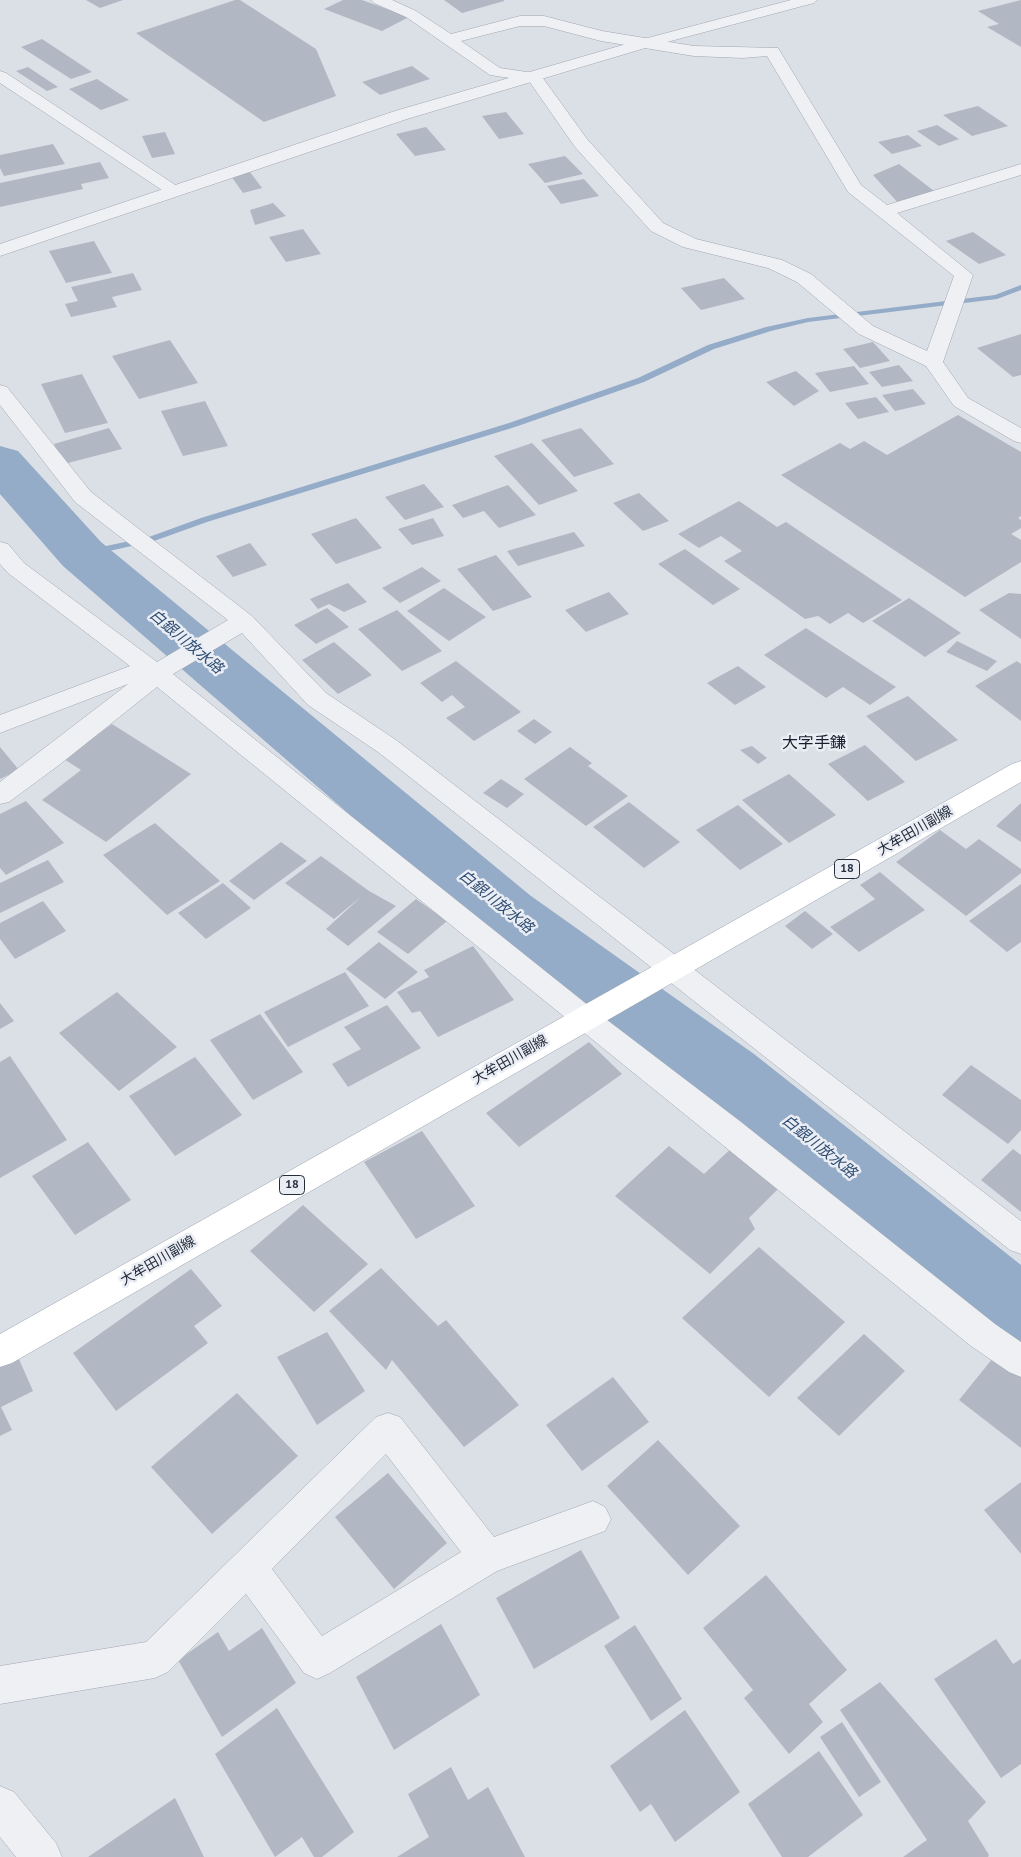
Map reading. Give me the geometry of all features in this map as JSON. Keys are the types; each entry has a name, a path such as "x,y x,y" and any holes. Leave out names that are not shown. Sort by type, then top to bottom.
{"main road":[{"name":"大牟田川副線","path":"0,1352 1021,770"}],"street":[{"path":"379,0 411,14 496,72 534,77 581,144 658,227 690,243 775,264 804,278 866,330 933,362 961,402 1021,438"},
{"path":"0,250 167,186 388,106 496,72 764,0"},
{"path":"0,235 646,43 809,0"},
{"path":"450,39 520,22 544,21 619,39 694,51 743,53 772,51 854,188 964,275 933,362"},
{"path":"0,76 167,186"},
{"path":"883,212 1021,169"},
{"path":"0,391 83,497 237,625 317,699 387,746 667,972 1021,1240"},
{"path":"0,549 16,568 156,670 983,1335 1021,1361"},
{"path":"0,724 156,670 237,625"},
{"path":"0,795 50,759 156,670"},
{"path":"0,1686 155,1659 388,1429 488,1557"},
{"path":"248,1567 317,1660 488,1557 593,1519"},
{"path":"0,1806 42,1857"}],"building":[{"path":"86,0 123,0 100,8"},
{"path":"235,0 240,0 316,49 336,96 264,122 136,33"},
{"path":"343,0 362,0 409,17 382,31 324,9"},
{"path":"444,0 504,0 504,1 462,13"},
{"path":"1021,0 1021,47 987,27 999,24 978,11"},
{"path":"42,39 92,72 71,79 21,47"},
{"path":"412,66 430,79 380,95 362,82"},
{"path":"28,67 58,87 47,91 16,71"},
{"path":"97,79 129,100 101,110 69,89"},
{"path":"978,106 1008,126 972,136 943,115"},
{"path":"506,112 524,134 499,139 482,116"},
{"path":"937,125 959,139 939,146 917,131"},
{"path":"426,127 446,150 415,156 396,134"},
{"path":"165,132 175,154 152,158 142,136"},
{"path":"908,135 922,146 892,154 878,142"},
{"path":"53,144 65,164 4,176 0,168 0,155"},
{"path":"565,156 583,174 545,183 528,164"},
{"path":"100,162 109,178 81,184 83,189 0,207 0,183"},
{"path":"899,164 934,191 899,204 873,175"},
{"path":"250,172 262,188 243,193 231,176"},
{"path":"584,179 599,196 561,204 547,186"},
{"path":"273,203 286,216 255,225 250,210"},
{"path":"303,229 321,254 286,262 269,237"},
{"path":"973,232 1006,255 979,264 946,241"},
{"path":"94,241 112,273 66,283 49,251"},
{"path":"133,273 142,290 112,297 117,307 71,317 65,304 78,301 71,287"},
{"path":"724,278 745,299 701,310 681,288"},
{"path":"1021,334 1021,375 1013,377 977,348"},
{"path":"170,340 198,383 139,399 112,356"},
{"path":"873,342 890,361 860,368 843,349"},
{"path":"899,365 913,381 882,387 869,372"},
{"path":"854,366 869,384 830,392 815,373"},
{"path":"796,371 819,391 794,406 766,382"},
{"path":"82,374 108,423 65,433 41,384"},
{"path":"913,389 926,404 895,411 882,395"},
{"path":"876,397 889,412 858,419 845,403"},
{"path":"205,401 228,446 183,456 161,411"},
{"path":"958,415 1021,452 1021,516 1018,518 1021,520 1021,528 1011,534 1021,540 1021,562 965,597 781,475 840,443 850,449 864,441 887,455"},
{"path":"109,428 122,449 64,464 54,444"},
{"path":"581,428 614,464 574,477 541,440"},
{"path":"532,443 578,491 539,505 494,456"},
{"path":"424,484 444,507 405,520 385,497"},
{"path":"508,485 536,515 499,528 484,511 463,518 452,505"},
{"path":"639,493 669,521 643,531 613,503"},
{"path":"739,501 777,527 786,522 902,600 863,623 848,613 830,624 818,616 805,619 724,561 742,551 721,536 699,548 678,534"},
{"path":"356,518 382,548 336,564 311,534"},
{"path":"433,518 444,536 412,545 398,529"},
{"path":"574,532 585,546 518,566 507,551"},
{"path":"250,543 267,565 233,577 216,556"},
{"path":"685,549 740,589 713,605 658,564"},
{"path":"496,555 532,597 493,611 457,569"},
{"path":"422,567 441,581 400,603 382,588"},
{"path":"348,583 367,602 344,612 329,604 318,609 310,599"},
{"path":"444,588 486,617 449,641 407,611"},
{"path":"609,592 629,614 586,632 565,610"},
{"path":"1009,593 1021,594 1021,639 979,610"},
{"path":"909,598 961,633 925,657 872,621"},
{"path":"327,608 349,627 316,644 294,625"},
{"path":"397,610 442,651 402,671 358,629"},
{"path":"806,628 896,687 870,705 843,687 826,698 764,655"},
{"path":"957,641 997,661 987,671 946,652"},
{"path":"334,642 372,675 338,694 302,660"},
{"path":"456,661 521,712 474,741 446,718 465,707 452,695 442,702 420,683"},
{"path":"1017,661 1021,664 1021,721 975,686"},
{"path":"738,666 766,687 735,705 707,683"},
{"path":"908,696 958,740 916,761 866,716"},
{"path":"534,719 552,732 535,744 517,731"},
{"path":"112,724 191,774 106,842 42,800 81,770 64,759"},
{"path":"865,745 905,782 868,801 828,764"},
{"path":"752,746 767,758 758,764 740,750"},
{"path":"0,747 19,770 0,779"},
{"path":"570,747 592,763 588,766 628,796 586,826 524,779"},
{"path":"789,774 836,815 789,843 742,800"},
{"path":"501,779 524,794 507,808 483,793"},
{"path":"26,801 64,843 6,875 0,868 0,814"},
{"path":"629,802 680,842 644,868 593,827"},
{"path":"1021,803 1021,842 996,826"},
{"path":"738,805 783,844 740,870 696,830"},
{"path":"155,823 220,881 167,915 103,855"},
{"path":"940,830 966,849 979,839 1021,869 1021,873 966,916 896,862"},
{"path":"281,842 307,861 254,900 229,881"},
{"path":"321,856 369,891 396,906 348,946 326,929 362,896 334,919 285,883"},
{"path":"48,860 64,882 0,913 0,883"},
{"path":"880,872 925,910 859,952 830,927 875,899 860,885"},
{"path":"223,883 251,908 206,939 178,913"},
{"path":"1021,884 1021,942 1007,952 969,921"},
{"path":"416,899 447,921 408,954 377,932"},
{"path":"43,901 66,931 15,959 0,939 0,923"},
{"path":"805,911 833,934 812,949 785,926"},
{"path":"379,942 418,972 385,999 346,969"},
{"path":"473,946 514,1000 438,1037 420,1011 412,1013 397,992 429,977 424,970"},
{"path":"345,972 369,1006 288,1047 264,1012"},
{"path":"117,992 177,1047 119,1091 59,1033"},
{"path":"0,1003 14,1021 0,1029"},
{"path":"387,1005 421,1048 348,1087 332,1064 361,1049 344,1027"},
{"path":"260,1014 303,1072 253,1100 210,1040"},
{"path":"589,1042 622,1074 519,1147 486,1113"},
{"path":"10,1056 67,1140 0,1178 0,1062"},
{"path":"195,1057 242,1115 175,1156 129,1096"},
{"path":"971,1065 1021,1100 1021,1130 1008,1144 942,1095"},
{"path":"422,1131 475,1206 416,1239 364,1162"},
{"path":"88,1142 131,1200 75,1235 32,1176"},
{"path":"737,1143 785,1182 749,1218 755,1229 710,1274 615,1196 669,1146 704,1174"},
{"path":"1013,1149 1021,1155 1021,1212 981,1180"},
{"path":"303,1205 368,1264 314,1312 250,1251"},
{"path":"759,1247 845,1322 769,1397 682,1318"},
{"path":"381,1268 438,1326 446,1320 519,1405 464,1447 392,1360 386,1370 329,1311"},
{"path":"191,1269 222,1306 194,1326 208,1343 116,1411 73,1353"},
{"path":"327,1332 365,1391 317,1425 277,1357"},
{"path":"864,1334 905,1371 839,1436 797,1398"},
{"path":"997,1353 1021,1372 1021,1448 959,1400"},
{"path":"18,1357 33,1391 1,1407 12,1430 0,1436 0,1366"},
{"path":"613,1377 649,1422 582,1471 546,1425"},
{"path":"237,1393 298,1456 212,1534 151,1467"},
{"path":"658,1440 740,1526 688,1575 607,1486"},
{"path":"388,1473 447,1543 394,1589 335,1517"},
{"path":"1021,1482 1021,1554 984,1510"},
{"path":"581,1550 620,1618 534,1669 496,1598"},
{"path":"766,1575 847,1670 809,1704 823,1722 789,1754 744,1698 753,1690 703,1628"},
{"path":"441,1624 480,1695 394,1750 356,1677"},
{"path":"635,1625 682,1699 651,1721 604,1646"},
{"path":"262,1628 296,1683 222,1737 178,1660 218,1632 229,1651"},
{"path":"996,1639 1013,1664 1021,1659 1021,1764 1001,1778 934,1679"},
{"path":"880,1682 986,1802 968,1821 989,1855 988,1857 903,1857 927,1840 840,1710"},
{"path":"277,1708 354,1832 322,1857 314,1857 302,1837 275,1857 215,1754"},
{"path":"685,1710 740,1792 675,1842 651,1804 640,1812 610,1766"},
{"path":"842,1722 881,1782 859,1797 820,1737"},
{"path":"819,1751 863,1815 808,1857 782,1857 748,1804"},
{"path":"451,1767 468,1800 488,1787 525,1857 397,1857 429,1837 408,1794"},
{"path":"175,1798 204,1857 88,1857"}],"waterway":[{"path":"82,554 151,539 204,520 512,425 641,380 711,347 769,329 808,320 997,297 1021,287"},
{"name":"白銀川放水路","path":"0,462 82,554 508,914 729,1075 1000,1295 1021,1309"}],"district":[{"name":"大字手鎌","path":"814,743"}]}
